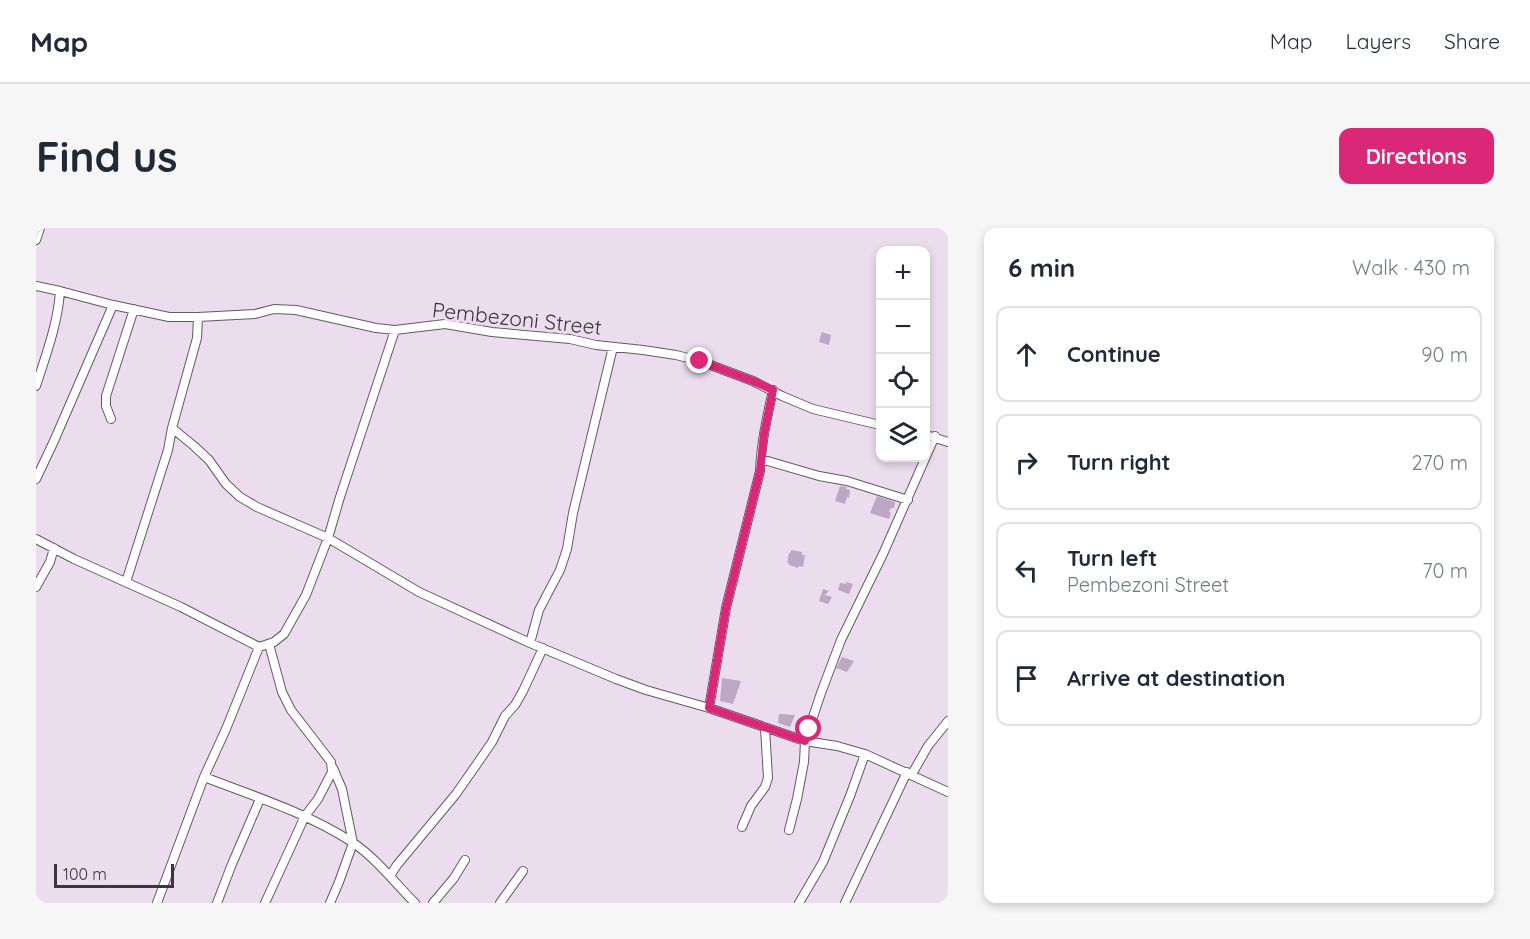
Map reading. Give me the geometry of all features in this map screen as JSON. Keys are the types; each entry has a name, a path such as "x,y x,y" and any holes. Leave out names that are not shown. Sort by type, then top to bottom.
{"street":[{"path":"36,240 40,228"},
{"name":"Pembezoni Street","path":"36,286 169,317 255,314 274,309 296,310 376,328 395,330 445,324 676,355 700,361 753,381 813,409 876,424"},
{"path":"36,386 50,342 60,291"},
{"path":"36,479 113,305"},
{"path":"111,419 106,406 106,396 134,309"},
{"path":"126,582 168,450 195,348 198,317"},
{"path":"36,539 181,607 259,647 274,642 284,634 306,595 328,538 395,330"},
{"path":"530,643 539,610 560,570 567,549 573,513 613,346"},
{"path":"709,708 726,608 760,471 764,434 773,390"},
{"path":"172,428 209,460 225,484 240,497 257,507 328,538 419,592 530,643 646,690 709,708 805,741 837,746 865,754 948,792"},
{"path":"930,436 948,442"},
{"path":"789,830 801,781 805,741 820,693 841,640 908,500 934,436"},
{"path":"761,459 819,476 848,481 908,500"},
{"path":"36,587 50,562 54,548"},
{"path":"269,644 282,692 291,710 331,762 342,789 353,843 330,903"},
{"path":"157,903 204,777 259,647"},
{"path":"390,876 456,794 492,742 505,716 523,691 543,648"},
{"path":"856,903 846,901 909,773 948,721"},
{"path":"742,827 750,806 765,787 768,778 765,728"},
{"path":"799,903 823,862 865,754"},
{"path":"265,903 305,816 318,799 332,772 332,767"},
{"path":"204,777 305,816 353,843 390,876 415,903"},
{"path":"218,903 260,799"},
{"path":"433,903 447,888 465,860"},
{"path":"500,903 524,872"}],"building":[{"path":"822,332 831,335 829,345 819,342"},
{"path":"840,486 850,490 845,504 835,501"},
{"path":"877,496 895,502 894,508 891,508 889,512 891,513 889,519 870,513"},
{"path":"791,550 802,552 802,555 805,555 803,567 798,568 787,563"},
{"path":"846,582 853,584 849,594 838,590 840,583 846,584"},
{"path":"823,589 829,591 825,595 832,597 828,604 819,601"},
{"path":"842,657 854,661 847,672 836,668"},
{"path":"722,678 741,681 733,704 720,701"},
{"path":"779,714 795,715 790,727 778,723"}],"route":[{"path":"700,361 773,390 764,434 760,471 726,608 709,708 805,741 809,729"}]}
